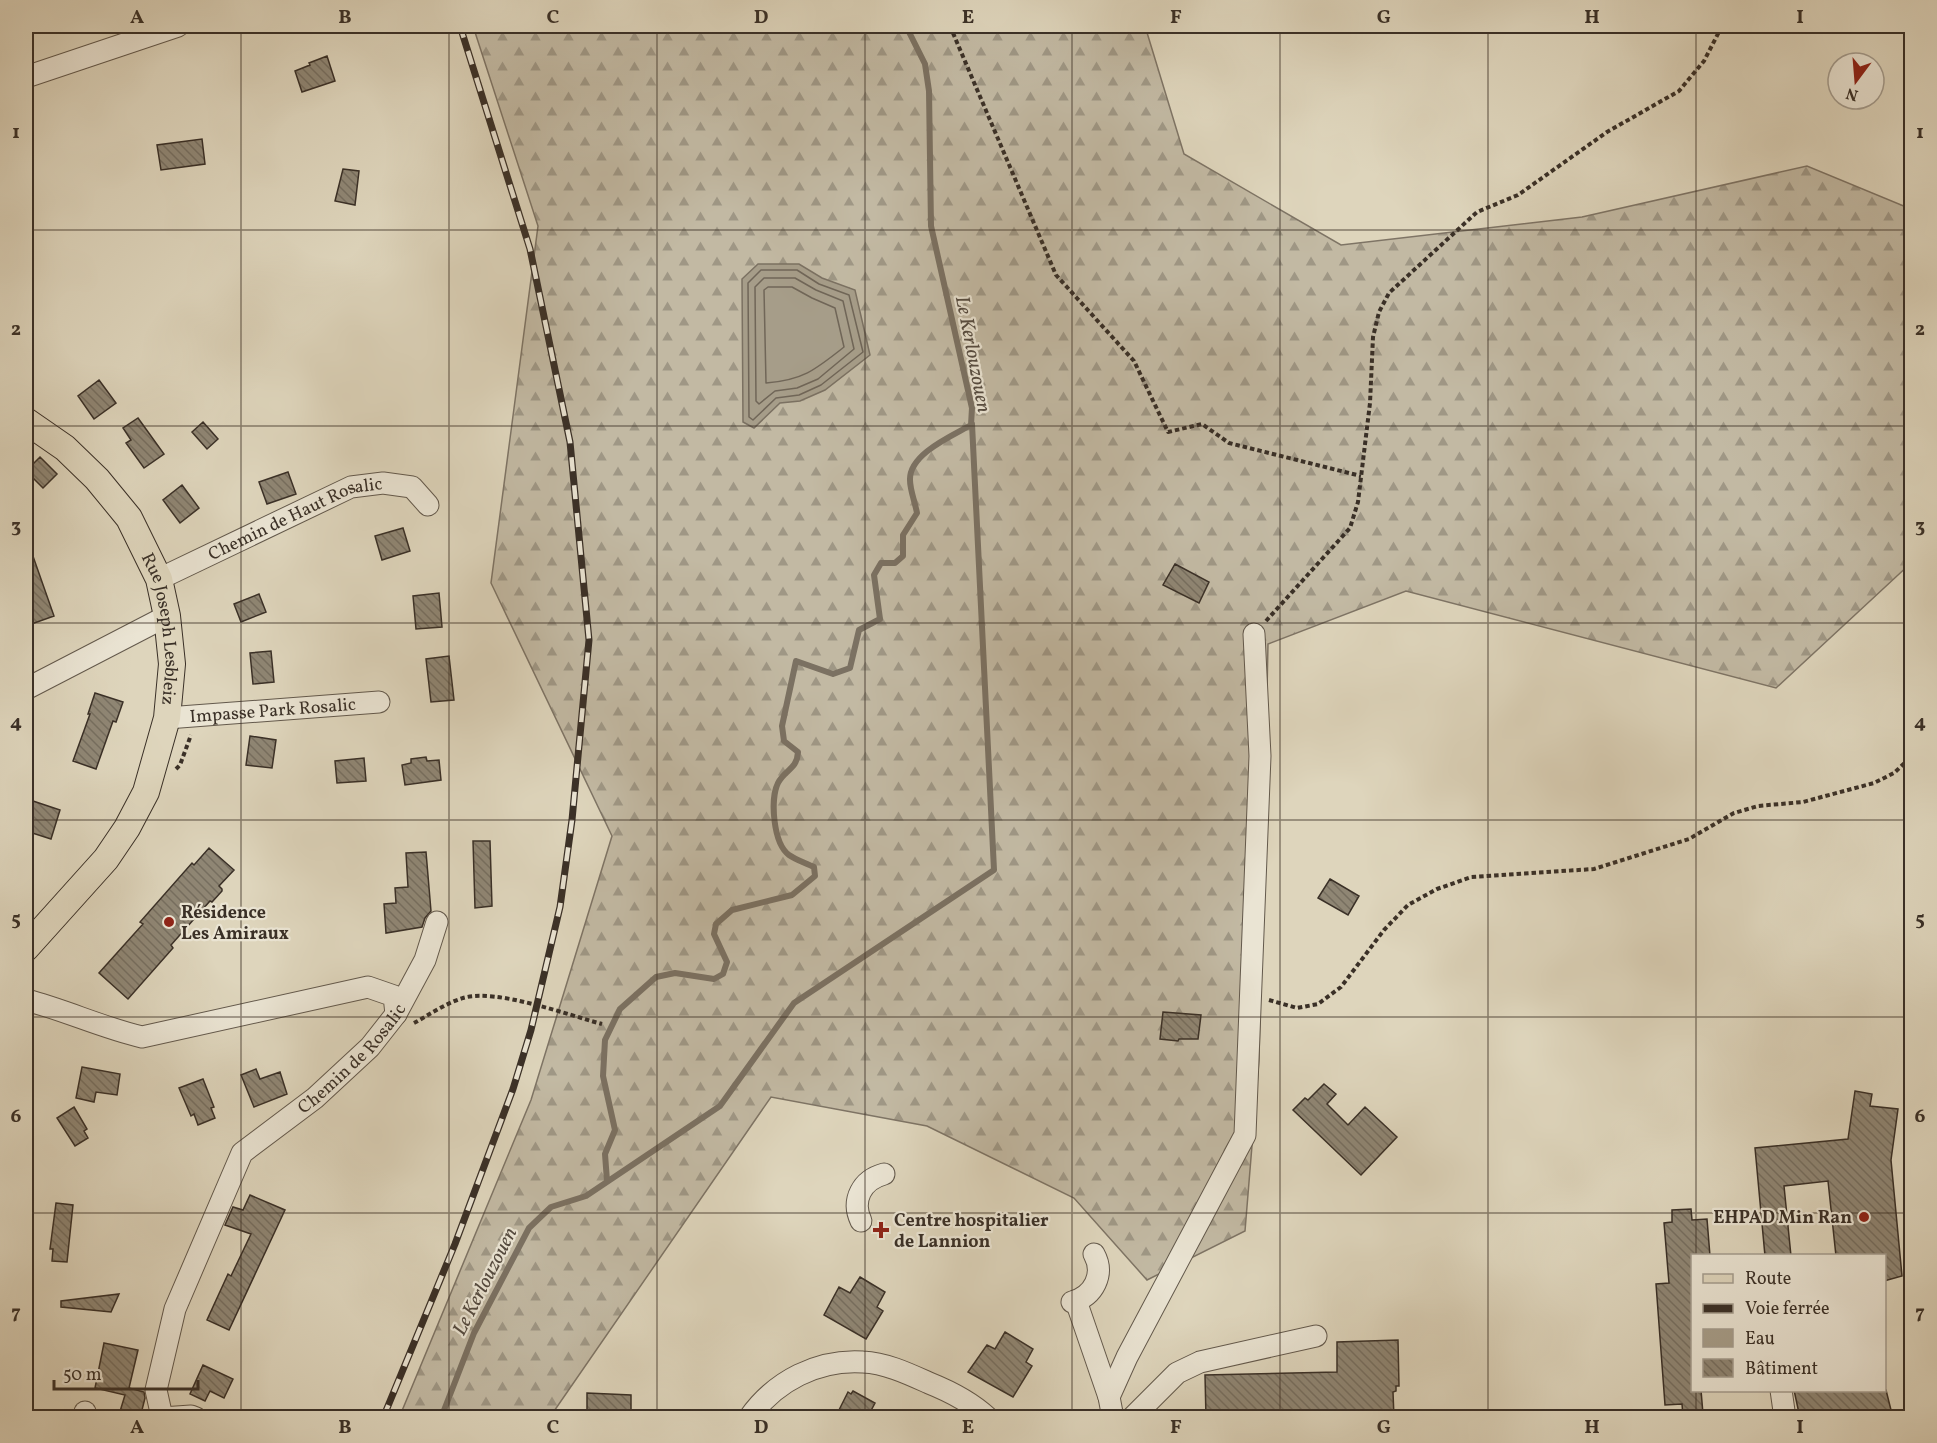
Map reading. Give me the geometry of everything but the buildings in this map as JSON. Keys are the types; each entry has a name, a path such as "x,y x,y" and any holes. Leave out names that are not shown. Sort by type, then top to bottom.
{"main road":[{"name":"Rue Joseph Lesbleiz","path":"26,421 65,448 97,479 129,518 159,579 167,616 172,663 167,718 146,792 127,828 106,860 26,948"}],"street":[{"path":"26,77 178,26"},
{"name":"Chemin de Haut Rosalic","path":"159,579 351,486 383,483 412,487 428,505"},
{"path":"26,689 167,616"},
{"path":"1111,1407 1127,1357 1245,1135 1260,756 1254,634"},
{"name":"Impasse Park Rosalic","path":"167,718 379,702"},
{"path":"396,1014 425,960 437,922"},
{"name":"Chemin de Rosalic","path":"26,1000 66,1011 117,1031 142,1037 368,987 394,996 396,1014 370,1047 315,1098 242,1153 175,1309 156,1390 162,1417 191,1416 196,1418"},
{"path":"861,1221 857,1212 858,1195 868,1181 884,1174"},
{"path":"1094,1254 1099,1268 1095,1285 1083,1298 1074,1301 1111,1407"},
{"path":"1131,1418 1177,1373 1200,1362 1316,1336"},
{"path":"749,1418 779,1385 807,1371 832,1364 864,1362 903,1372 945,1390 988,1418"},
{"path":"1781,1392 1785,1418"}],"path":[{"path":"950,26 1056,275 1134,361 1168,432 1202,424 1229,443 1361,476"},
{"path":"1254,634 1350,528 1358,502 1370,403 1372,337 1379,312 1389,293 1478,212 1518,195 1608,132 1680,91 1704,61 1722,26"},
{"path":"1251,995 1297,1008 1318,1004 1341,987 1384,930 1408,905 1437,889 1471,877 1594,869 1689,839 1734,813 1758,806 1803,802 1874,783 1894,773 1911,756"},
{"path":"396,1014 411,1024 464,997 490,997 521,1000 602,1024"}],"green space":[{"path":"473,26 1145,26 1184,154 1341,245 1582,217 1807,166 1911,209 1911,563 1776,688 1406,591 1268,644 1259,1060 1245,1231 1147,1280 1074,1198 927,1126 771,1097 550,1417 399,1418 531,1100 612,836 491,583 538,226"}],"water":[{"path":"758,264 799,264 822,278 855,290 870,355 825,390 800,401 780,403 754,428 743,422 742,279"}],"waterway":[{"name":"Le Kerlouzouen","path":"607,1181 605,1154 615,1130 603,1076 605,1040 620,1009 656,977 675,973 714,979 723,974 727,962 714,934 716,924 732,910 792,895 815,876 814,867 792,857 784,849 779,841 774,820 774,799 778,783 793,766 798,752 784,741 782,726 796,661 833,674 850,668 859,630 880,619 874,575 881,563 895,563 903,556 903,535 917,513 910,484 916,462 943,440 971,425 972,408 931,226 929,91 925,64 906,26"},
{"path":"441,1418 474,1333 529,1228 551,1207 586,1196 720,1106 794,1003 994,870 972,424"}],"railway":[{"path":"383,1418 455,1244 513,1089 531,1030 560,907 572,820 589,640 570,442 530,249 460,26"}],"place":[{"name":"Résidence Les Amiraux","path":"169,922"},
{"name":"EHPAD Min Ran","path":"1864,1217"},
{"name":"Centre hospitalier de Lannion","path":"881,1230"}]}
